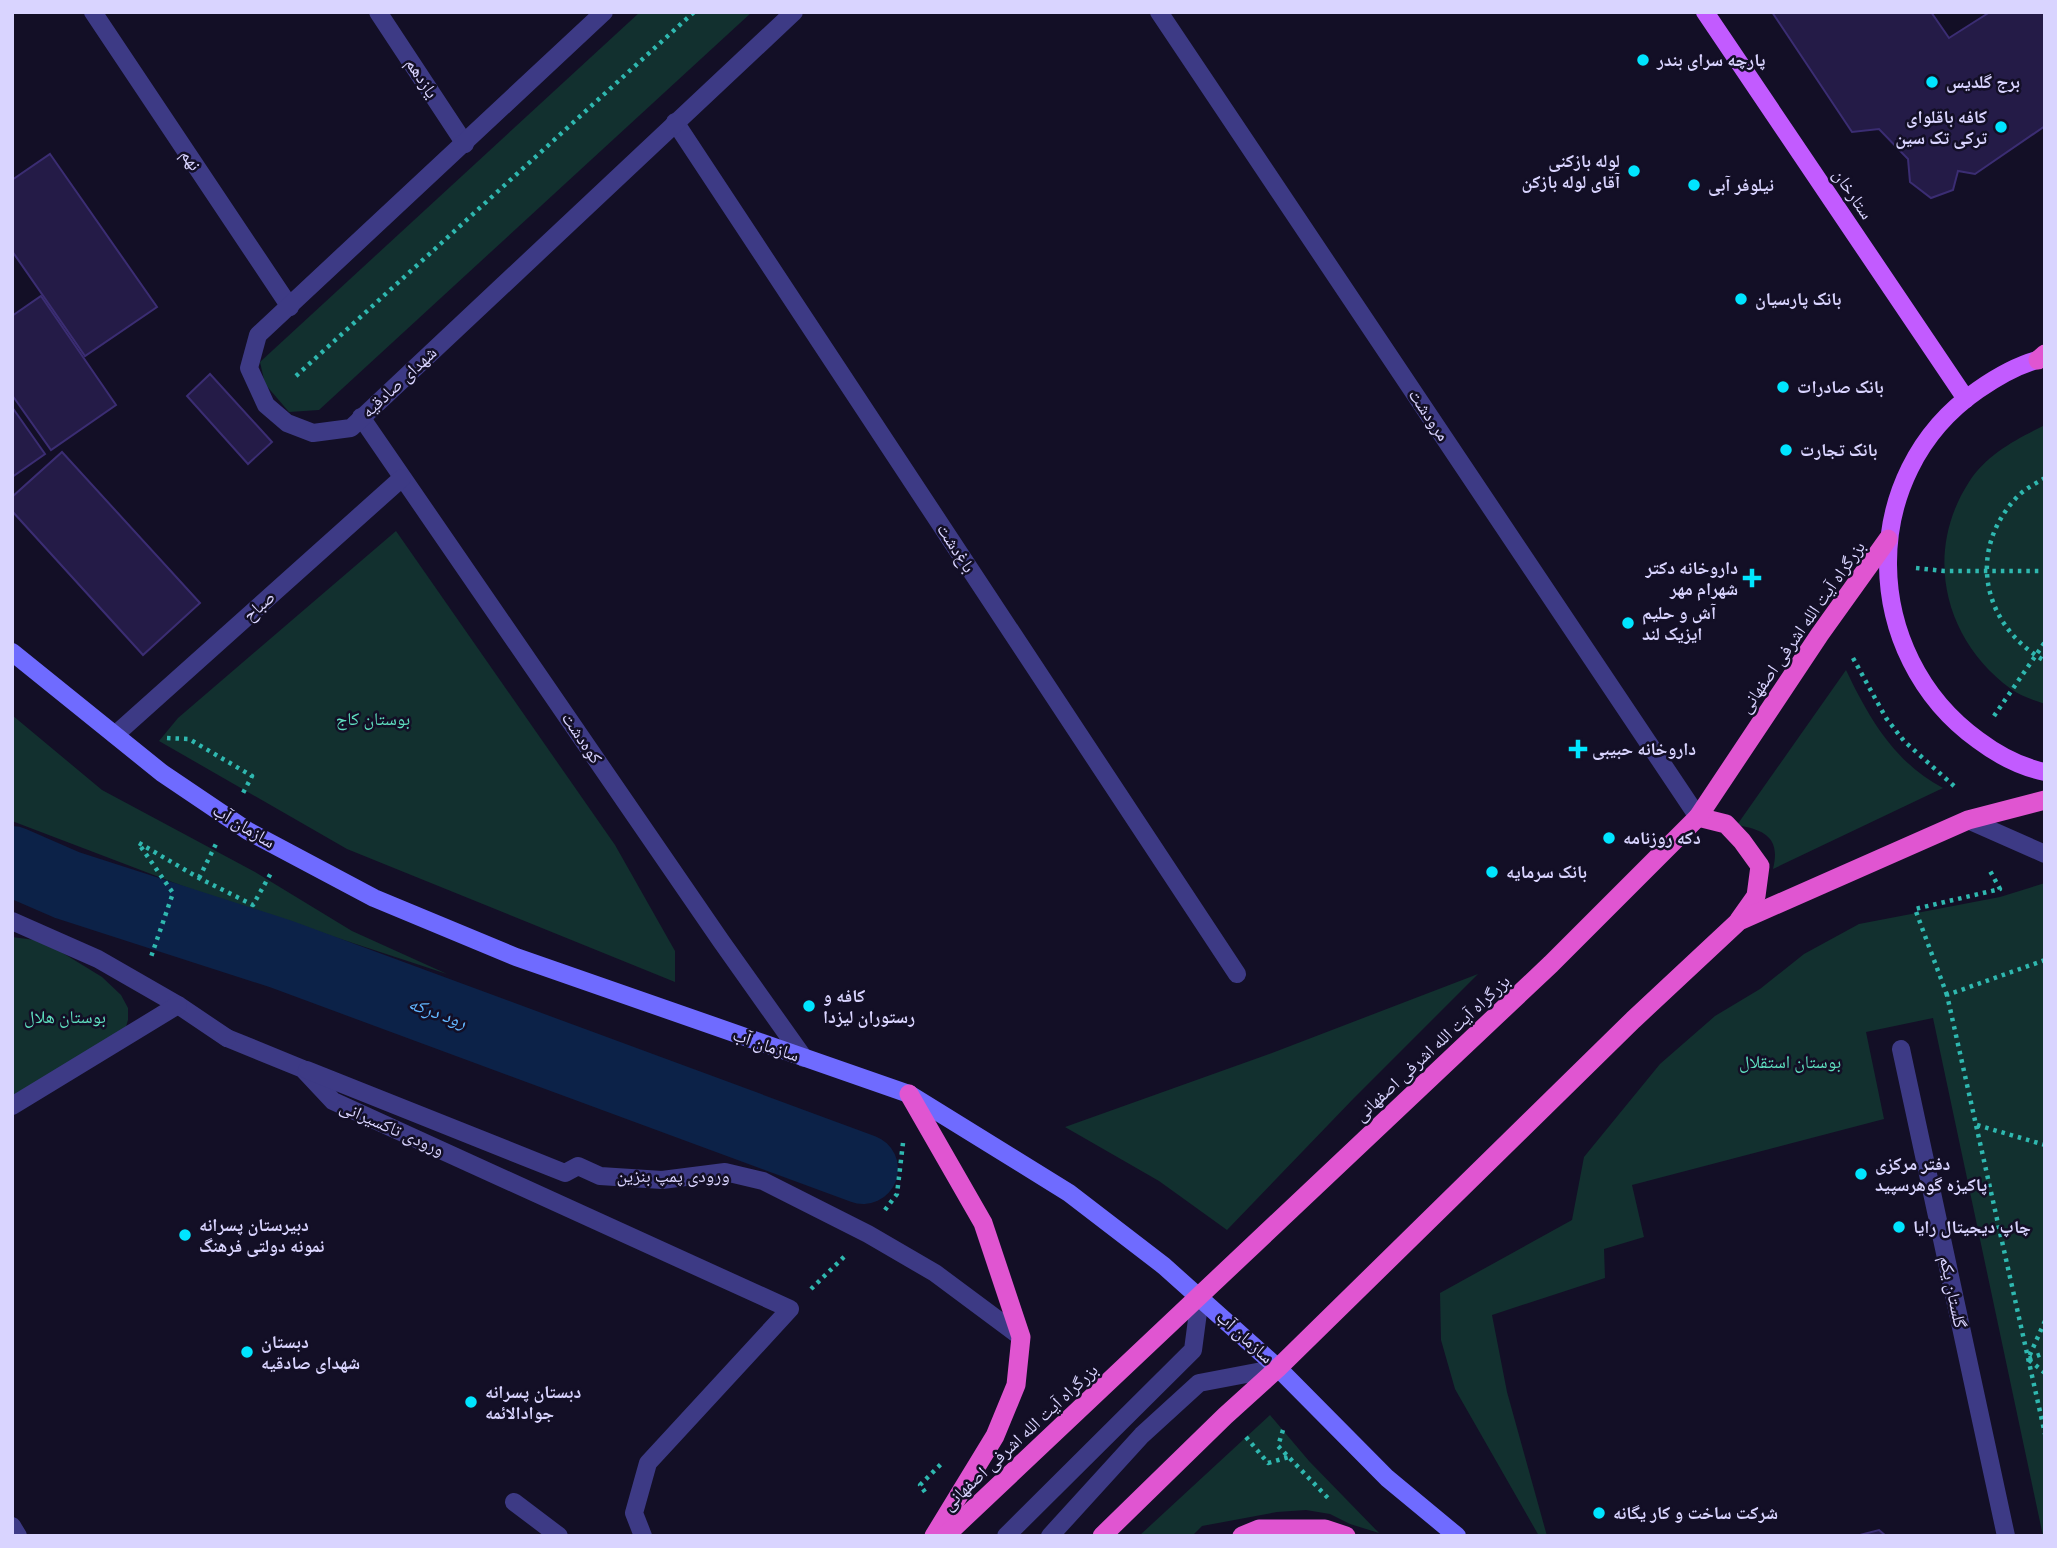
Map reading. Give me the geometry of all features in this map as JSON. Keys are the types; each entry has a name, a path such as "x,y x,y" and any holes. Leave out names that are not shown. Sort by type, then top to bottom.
{"highway":[{"name":"بزرگراه آیت الله اشرفی اصفهانی","path":"945,1536 1551,964 1698,817 1820,634 1888,539"},
{"path":"1738,921 1968,820 2045,800"},
{"path":"1102,1536 1738,921 1756,896 1760,866 1726,824 1698,817"},
{"path":"909,1094 983,1223 1021,1337 1016,1385 995,1436 934,1536"},
{"path":"1242,1536 1259,1529 1325,1529 1346,1536"}],"main road":[{"name":"ستارخان","path":"1705,12 1966,399"},
{"path":"2042,357 2000,375 1966,399 1945,417 1913,461 1894,512 1888,539 1888,581 1895,622 1910,662 1932,697 1961,728 1995,752 2033,770 2045,772"},
{"name":"سازمان آب","path":"12,652 162,773 248,831 374,898 516,957 909,1094 1069,1193 1164,1266 1278,1368 1387,1478 1457,1536"}],"street":[{"name":"نهم","path":"93,12 290,307"},
{"name":"یازدهم","path":"378,12 465,144"},
{"name":"شهدای صادقیه","path":"604,12 258,335 249,368 266,405 287,423 313,433 351,428 794,12"},
{"name":"مرودشت","path":"1159,12 1698,817"},
{"name":"باغ‌دشت","path":"675,122 1237,974"},
{"name":"کوه‌دشت","path":"361,417 804,1058"},
{"name":"صباح","path":"116,735 402,478"},
{"path":"1968,820 2045,855"},
{"name":"ورودی تاکسیرانی","path":"12,921 98,959 178,1005 227,1038 303,1069 333,1101 790,1309 648,1463 634,1513 643,1536"},
{"path":"12,1106 178,1005"},
{"name":"گلستان یکم","path":"1901,1049 2006,1536"},
{"name":"ورودی پمپ بنزین","path":"303,1069 565,1173 578,1166 600,1176 662,1180 725,1172 763,1181 868,1234 935,1273 1021,1337"},
{"path":"1006,1536 1193,1350 1200,1297"},
{"path":"1050,1536 1142,1435 1199,1383 1278,1368"},
{"path":"514,1502 559,1536"},
{"path":"12,1526 18,1536"}],"path":[{"path":"296,376 694,12"},
{"path":"2045,478 2019,495 2000,520 1989,550 1987,571 1987,582 1997,613 2015,640 2045,661"},
{"path":"1888,565 1944,571 2045,571"},
{"path":"1976,739 2045,642"},
{"path":"1853,658 1886,718 1903,741 1954,786"},
{"path":"189,739 252,776"},
{"path":"152,953 173,893 139,843 253,905"},
{"path":"1989,869 2000,889 1915,909 1947,995 2045,1434"},
{"path":"1947,995 2045,960"},
{"path":"1977,1125 2045,1144"},
{"path":"2028,1359 2045,1321"},
{"path":"2028,1359 2045,1353"},
{"path":"2028,1359 2045,1373"},
{"path":"1283,1430 1278,1446 1334,1504"},
{"path":"1246,1437 1268,1463 1289,1457"}],"green space":[{"path":"640,12 752,12 319,410 289,412 265,384 260,362"},
{"path":"2045,425 2045,704 2011,689 1988,669 1970,646 1956,621 1944,566 1947,537 1955,509 1976,472 2013,442"},
{"name":"بوستان کاج","path":"396,531 615,845 675,951 675,982 347,849 159,741 178,718"},
{"path":"1846,670 1874,722 1897,752 1910,765 1943,788 1773,869 1775,849 1768,837 1755,829 1737,825"},
{"path":"12,715 102,790 255,872 352,931 447,974 201,893 12,821"},
{"name":"بوستان استقلال","path":"2045,883 2045,1536 1933,1018 1866,1032 1884,1119 1632,1185 1644,1237 1604,1249 1605,1278 1492,1315 1507,1392 1547,1536 1539,1536 1455,1389 1441,1340 1440,1293 1572,1220 1584,1157 1660,1064 1715,1016 1760,989 1804,954 1859,924 2000,897"},
{"name":"بوستان هلال","path":"12,937 35,940 53,947 102,977 121,995 128,1008 128,1020 121,1043 12,1114"},
{"path":"1478,974 1227,1230 1159,1181 1065,1127 1272,1053"},
{"path":"1270,1415 1309,1461 1379,1533 1330,1514 1306,1510 1277,1512 1202,1526 1192,1536 1139,1536"}],"building":[{"name":"برج گلدیس","path":"1772,12 1931,12 1949,38 1990,12 2045,12 2045,126 1975,174 1958,171 1953,190 1931,198 1910,182 1908,159 1879,129 1852,132"},
{"path":"50,154 157,307 85,356 12,251 12,180"},
{"path":"41,296 116,405 51,450 12,395 12,316"},
{"path":"210,374 272,442 248,464 187,396"},
{"path":"12,407 45,454 12,477"},
{"path":"62,452 200,603 143,655 12,511 12,497"},
{"path":"1879,1530 1886,1536 1856,1536"}],"waterway":[{"name":"رود درکه","path":"12,861 67,885 281,954 863,1169"}],"place":[{"name":"پارچه سرای بندر","path":"1643,60"},
{"name":"برج گلدیس","path":"1932,82"},
{"name":"کافه باقلوای ترکی تک سین","path":"2001,127"},
{"name":"لوله بازکنی آقای لوله بازکن","path":"1634,171"},
{"name":"نیلوفر آبى","path":"1694,185"},
{"name":"بانک پارسیان","path":"1741,299"},
{"name":"بانک صادرات","path":"1783,387"},
{"name":"بانک تجارت","path":"1786,450"},
{"name":"داروخانه دکتر شهرام مهر","path":"1752,578"},
{"name":"آش و حلیم ایزیک لند","path":"1628,623"},
{"name":"داروخانه حبیبی","path":"1578,749"},
{"name":"دکه روزنامه","path":"1609,838"},
{"name":"بانک سرمایه","path":"1492,872"},
{"name":"کافه و رستوران لیزدا","path":"809,1006"},
{"name":"دفتر مرکزی پاکیزه گوهرسپید","path":"1861,1174"},
{"name":"چاپ دیجیتال رایا","path":"1899,1227"},
{"name":"دبيرستان پسرانه نمونه دولتی فرهنگ","path":"185,1235"},
{"name":"دبستان شهدای صادقیه","path":"247,1352"},
{"name":"دبستان پسرانه جوادالائمه","path":"471,1402"},
{"name":"شرکت ساخت و کار یگانه","path":"1599,1513"}]}
